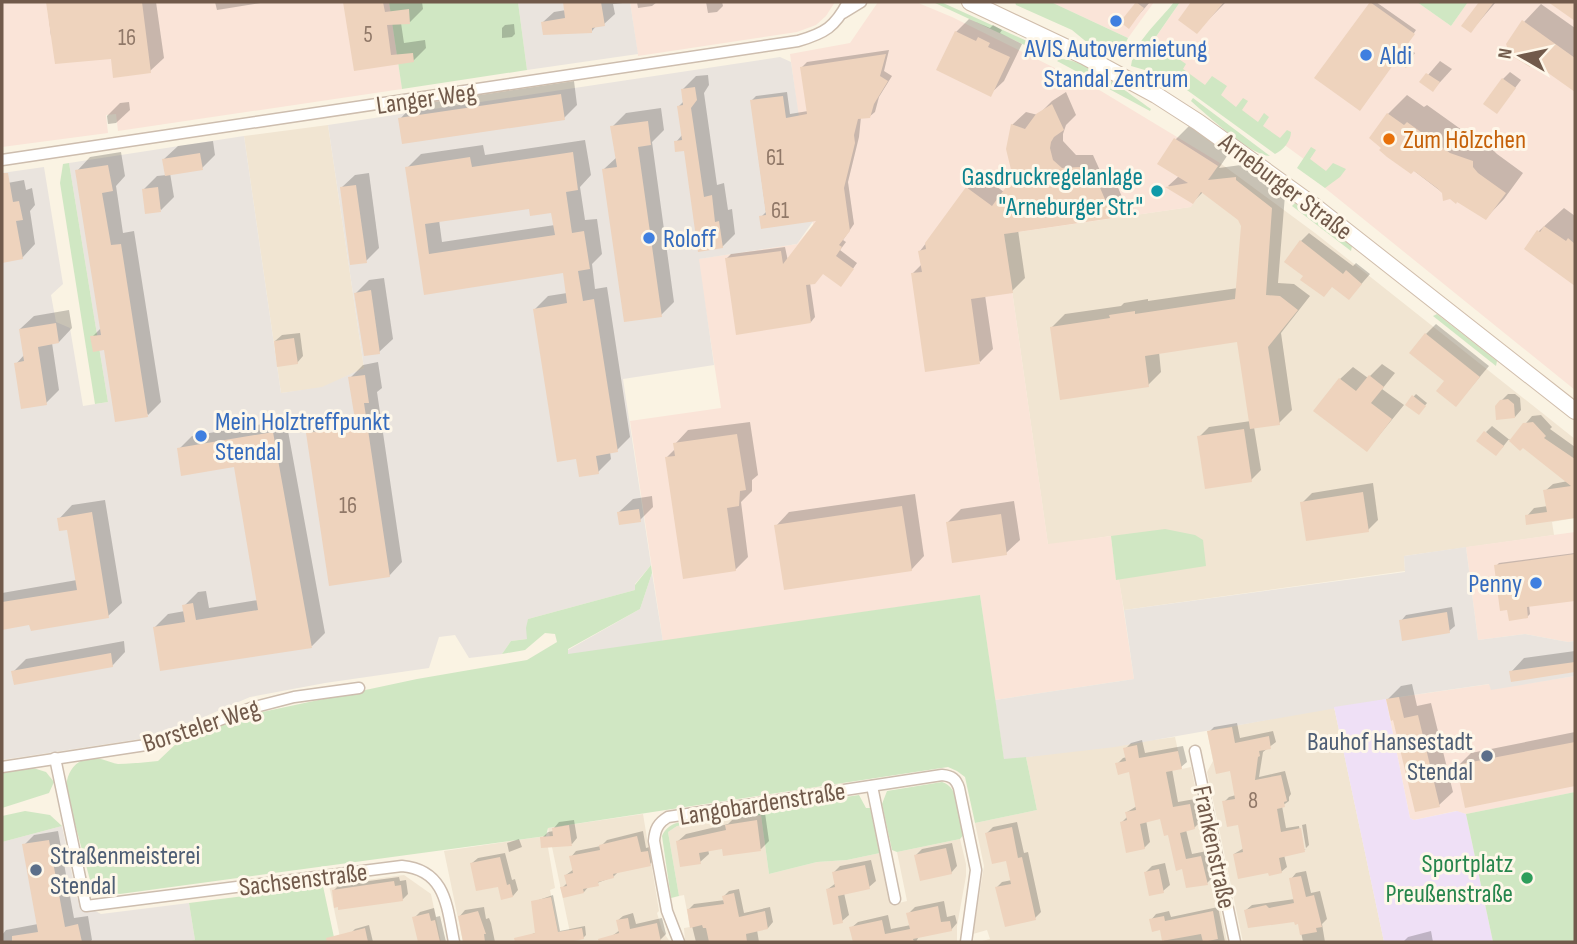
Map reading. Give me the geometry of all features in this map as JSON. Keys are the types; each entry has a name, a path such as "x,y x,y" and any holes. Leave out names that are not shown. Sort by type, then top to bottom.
{"main road":[{"name":"Arneburger Straße","path":"971,2 1084,56 1156,95 1198,122 1297,192 1575,411"}],"street":[{"name":"Langer Weg","path":"2,160 798,41 831,28 848,2"},
{"name":"Langer Weg","path":"841,15 861,2"},
{"name":"Borsteler Weg","path":"2,767 159,743 251,708 294,697 359,688"},
{"name":"Frankenstraße","path":"1195,751 1235,942"},
{"name":"Sachsenstraße","path":"55,758 86,906 402,866 412,867 432,877 443,891 454,942"},
{"name":"Langobardenstraße","path":"679,942 667,911 654,841 655,830 660,821 668,817 942,775 949,775 956,780 975,861 966,942"},
{"name":"Langobardenstraße","path":"872,786 895,899"}],"shaded area":[{"path":"2,2 389,2 402,89 118,131 116,114 106,115 108,133 2,147"},
{"path":"518,2 630,2 638,54 527,70"},
{"path":"630,2 835,2 816,25 797,32 638,56"},
{"path":"878,2 916,2 952,17 1101,91 1220,163 1191,207 1004,234 1048,544 1111,536 1134,679 995,700 980,595 663,642 630,421 721,408 698,259 797,244 813,225 790,54 850,43"},
{"name":"AVIS Autovermietung Standal Zentrum","path":"1051,2 1154,2 1128,38"},
{"path":"1180,2 1417,2 1451,26 1468,2 1575,2 1575,390 1325,188 1331,179 1214,93 1147,50"},
{"path":"780,57 791,62 814,220 797,244 699,259 714,365 623,379 651,565 635,584 635,590 528,619 527,639 511,641 502,654 469,658 455,635 439,637 429,668 250,697 160,736 2,760 2,173 44,167 63,284 51,295 56,322 70,328 83,406 108,402 69,163 244,136 281,393 322,387 364,368 328,125"},
{"path":"328,125 364,368 322,388 281,393 244,136"},
{"path":"1220,163 1315,233 1575,439 1575,518 1552,522 1554,535 1404,556 1405,571 1124,610 1111,536 1048,545 1004,234 1190,207"},
{"path":"1575,532 1575,641 1525,634 1478,640 1466,547"},
{"path":"1466,547 1478,640 1525,634 1575,641 1575,676 1491,690 1489,684 1399,697 1115,747 1004,760 995,700 1134,679 1124,610 1405,572 1404,556"},
{"path":"652,573 663,642 568,655 568,650 640,609"},
{"name":"Bauhof Hansestadt Stendal","path":"1575,676 1575,792 1466,814 1456,811 1414,820 1410,818 1386,699 1490,684 1491,689"},
{"path":"1386,699 1410,818 1414,820 1457,811 1466,814 1493,942 1384,942 1334,707"},
{"path":"1334,707 1384,942 1243,942 1207,772 1213,761 1207,731"},
{"path":"1175,737 1182,769 1191,767 1227,942 978,942 990,939 987,930 973,934 984,866 975,823 1037,810 1026,757"},
{"path":"643,814 659,911 657,913 662,930 670,942 572,942 548,828"},
{"path":"761,815 769,874 817,862 847,860 880,853 891,905 907,901 897,852 960,839 966,876 957,926 957,942 685,942 684,928 690,927 684,895 679,896 668,832 677,826"},
{"name":"Straßenmeisterei Stendal","path":"62,826 77,898 82,904 101,914 189,903 195,940 2,942 2,842"},
{"path":"546,836 555,888 550,890 560,942 463,942 444,851"},
{"path":"404,875 431,894 441,942 341,942 329,885"}],"green space":[{"path":"389,2 518,2 527,70 402,89"},
{"path":"933,2 941,2 1027,41 1029,47"},
{"path":"1015,2 1051,2 1128,38 1122,51 1113,58 1072,30 1016,5"},
{"path":"1174,2 1180,2 1153,41 1186,64 1183,69 1205,85 1212,76 1227,86 1221,95 1236,107 1243,98 1248,101 1242,110 1258,122 1264,113 1269,117 1263,126 1280,138 1287,130 1291,132 1284,148 1275,154 1169,77 1131,66 1142,40"},
{"path":"1417,2 1468,2 1451,26"},
{"path":"1060,59 1081,64 1107,78 1151,109 1150,111 1057,61"},
{"path":"1193,98 1270,156 1252,149 1229,134 1191,101"},
{"path":"1311,147 1316,150 1310,159 1326,171 1333,163 1346,169 1325,188 1297,168"},
{"path":"69,163 108,402 95,404 60,183 63,164"},
{"path":"1295,203 1352,246 1351,251 1292,206"},
{"path":"1437,314 1497,361 1496,366 1433,316"},
{"path":"1165,529 1195,535 1203,540 1206,566 1116,580 1111,536"},
{"path":"651,565 652,573 640,609 568,649 568,654 980,595 1004,759 1026,757 1037,810 975,823 965,777 948,767 548,828 546,836 120,894 105,892 90,880 66,790 70,772 83,760 96,758 118,764 158,761 180,740 243,716 417,679 527,660 557,642 555,634 545,633 525,650 502,654 511,641 527,639 528,619 635,590 635,585"},
{"path":"30,767 46,772 54,782 49,793 2,808 2,772"},
{"path":"942,782 948,785 956,796 964,834 960,839 897,852 892,850 882,804 887,791"},
{"name":"Sportplatz Preußenstraße","path":"1575,792 1575,942 1493,942 1466,814"},
{"path":"859,795 866,808 870,808 880,853 847,860 817,862 769,874 761,815 727,819 726,815"},
{"path":"25,811 50,815 62,826 2,842 2,816"},
{"path":"699,819 700,823 677,826 668,832 679,896 671,898 662,836 673,825"},
{"path":"323,886 335,942 180,942 195,940 189,903"}],"building":[{"path":"46,2 142,2 151,73 113,78 111,59 55,64"},
{"path":"343,2 383,2 385,12 409,9 410,24 387,25 391,55 413,53 414,62 354,71"},
{"path":"563,2 601,2 605,26 592,28 592,33 543,35 541,22 565,18"},
{"path":"1136,2 1144,8 1129,29 1120,22"},
{"path":"1191,2 1224,2 1197,34 1178,20"},
{"name":"Aldi","path":"1370,2 1415,34 1404,49 1414,56 1406,68 1396,61 1360,111 1314,78"},
{"path":"1479,2 1494,2 1471,33 1461,26"},
{"path":"1548,2 1575,2 1575,21"},
{"path":"1522,20 1575,58 1575,92 1534,63 1530,67 1510,55 1506,44"},
{"path":"955,31 976,41 978,37 990,43 988,47 1010,57 991,97 936,70"},
{"path":"886,54 880,76 888,81 874,104 870,118 858,119 844,188 850,231 839,245 842,247 836,256 854,269 841,287 823,274 815,284 806,285 811,323 736,335 725,258 781,251 783,264 816,221 761,229 759,216 766,215 750,100 783,96 786,118 807,114 800,67"},
{"path":"1426,73 1440,82 1433,92 1419,82"},
{"path":"1502,78 1516,88 1497,114 1483,104"},
{"path":"695,87 697,100 691,108 704,197 712,195 715,222 719,221 723,248 698,252 684,151 675,152 674,141 682,140 677,106 683,105 681,89"},
{"path":"561,94 565,120 402,144 398,118"},
{"path":"1052,104 1064,130 1051,142 1053,160 1062,168 1080,167 1088,187 1098,183 1113,218 1004,234 1013,293 971,299 980,364 925,372 911,273 922,272 918,251 926,249 925,243 966,187 992,206 1006,187 1014,182 1006,149 1011,124 1025,129 1036,114"},
{"path":"1387,113 1404,125 1407,122 1450,153 1473,161 1473,167 1478,173 1506,193 1486,220 1457,202 1456,204 1450,199 1443,201 1442,193 1437,188 1414,171 1411,174 1379,150 1381,148 1369,138"},
{"path":"648,121 651,145 638,147 662,317 624,322 602,169 617,167 610,126"},
{"path":"1174,138 1218,166 1208,180 1236,177 1236,180 1272,208 1266,295 1280,296 1298,310 1268,347 1280,425 1250,429 1237,342 1145,356 1149,387 1060,400 1050,327 1110,318 1109,315 1135,311 1135,314 1235,299 1241,226 1238,220 1201,192 1193,204 1165,187 1188,183 1157,164"},
{"path":"573,152 578,190 566,192 572,233 584,231 590,269 578,271 583,301 594,299 618,452 596,456 599,474 579,477 576,459 557,462 533,309 567,303 563,273 424,295 405,167 470,157 472,167","holes":["529,209 530,216 551,213 555,235 429,254 425,224"]},
{"path":"200,153 203,170 165,176 162,159"},
{"path":"108,165 113,191 102,193 111,245 121,244 148,417 115,422 104,350 93,352 90,336 101,335 75,170"},
{"path":"2,173 8,173 13,202 19,201 23,220 16,221 23,259 2,263"},
{"path":"356,185 367,263 350,265 340,187"},
{"path":"158,187 161,212 145,214 142,189"},
{"path":"1544,226 1575,244 1575,286 1524,249 1537,230 1540,232"},
{"path":"1300,240 1343,274 1346,270 1362,284 1349,300 1332,287 1324,297 1300,280 1303,276 1284,262"},
{"path":"371,290 380,354 364,356 354,293"},
{"path":"56,323 59,343 38,347 47,405 21,409 14,363 24,361 19,329"},
{"path":"1425,333 1480,377 1456,407 1436,391 1444,381 1409,353"},
{"path":"294,338 298,364 277,367 274,341"},
{"path":"365,375 369,403 364,403 390,577 329,586 306,433 356,426 348,377"},
{"path":"1369,375 1384,387 1371,403 1392,419 1367,452 1313,411 1339,378 1356,391"},
{"path":"1412,395 1426,406 1419,415 1405,405"},
{"path":"1508,399 1514,404 1515,418 1496,420 1495,406 1500,400"},
{"path":"1533,422 1546,436 1544,438 1575,459 1575,518 1526,525 1525,515 1547,512 1543,490 1571,486 1523,448 1520,451 1509,441 1523,423"},
{"path":"1244,429 1252,482 1205,489 1197,436"},
{"path":"1484,431 1504,446 1496,456 1476,441"},
{"path":"273,432 312,648 160,671 153,627 185,622 182,605 193,603 196,620 258,610 234,467 181,476 177,448"},
{"path":"737,434 746,490 740,491 739,506 727,508 736,571 683,579 665,457 675,456 673,443"},
{"path":"1363,492 1369,532 1306,541 1300,502"},
{"path":"902,506 912,571 784,590 774,525"},
{"path":"639,509 641,522 619,525 617,512"},
{"path":"92,512 109,618 31,631 29,625 2,630 2,602 77,590 67,530 59,531 57,518"},
{"path":"1001,514 1007,555 952,563 946,522"},
{"name":"Penny","path":"1575,554 1575,601 1527,607 1528,618 1509,621 1507,610 1500,611 1494,565"},
{"path":"1447,612 1450,633 1402,641 1399,620"},
{"path":"111,653 113,667 14,685 11,671"},
{"path":"1575,662 1575,672 1511,682 1509,671"},
{"path":"1399,697 1404,718 1418,715 1440,807 1415,812 1386,699"},
{"path":"1232,727 1235,743 1269,736 1271,749 1259,751 1255,780 1281,775 1287,801 1284,802 1285,807 1277,809 1281,832 1301,828 1305,852 1279,858 1282,873 1238,879 1233,854 1243,852 1238,825 1227,827 1222,801 1235,799 1230,771 1216,774 1207,731"},
{"path":"1575,742 1575,786 1465,808 1456,765"},
{"path":"1137,745 1139,758 1178,751 1182,769 1166,772 1173,807 1190,804 1195,829 1180,833 1186,859 1201,856 1208,885 1186,888 1182,869 1176,871 1168,835 1164,836 1160,819 1140,824 1145,849 1126,853 1120,822 1127,820 1125,812 1136,810 1129,772 1118,775 1115,763 1126,761 1123,748"},
{"path":"757,820 761,851 723,856 722,849 699,853 701,864 680,867 676,841 726,830 725,825"},
{"path":"569,825 572,846 541,848 540,837 553,836 552,828"},
{"path":"1012,827 1018,858 1022,857 1036,920 1005,927 995,887 1011,884 1006,861 992,864 985,833"},
{"path":"637,836 641,852 648,851 651,866 613,874 614,878 598,882 599,886 583,889 584,893 563,898 560,887 567,886 564,875 573,873 569,856 600,850 599,845"},
{"path":"49,840 65,927 78,924 82,942 12,942 12,936 38,932 22,844"},
{"path":"946,848 952,874 920,881 914,855"},
{"path":"500,857 513,897 501,900 498,887 476,891 470,863"},
{"path":"865,865 870,889 838,896 843,923 833,925 826,889 835,887 832,872"},
{"path":"1159,869 1164,893 1149,896 1144,872"},
{"path":"1301,876 1306,897 1314,895 1322,927 1316,928 1317,932 1300,935 1298,924 1295,925 1294,922 1248,928 1244,910 1294,903 1289,878"},
{"path":"394,881 395,886 401,885 403,901 338,910 338,907 334,908 332,890"},
{"path":"734,893 739,917 765,911 768,929 746,934 747,942 709,942 706,928 702,925 690,928 687,909 724,904 722,896"},
{"path":"551,897 558,932 582,928 584,939 569,942 515,942 514,938 535,933 531,901"},
{"path":"938,906 941,922 950,921 952,931 913,939 914,942 853,942 849,927 882,920 885,934 910,929 906,913"},
{"path":"478,911 486,934 485,942 463,942 458,916"},
{"path":"1213,911 1218,939 1203,942 1201,934 1162,941 1160,930 1152,932 1149,919 1164,916 1165,921"},
{"path":"429,913 431,921 435,920 440,942 418,942 412,917"},
{"path":"628,918 630,929 657,923 661,942 599,942 598,939 619,933 616,920"},
{"path":"365,928 368,942 327,942 326,938"}],"place":[{"name":"AVIS Autovermietung Standal Zentrum","path":"1116,21"},
{"name":"Aldi","path":"1366,55"},
{"name":"Zum Hõlzchen","path":"1389,139"},
{"name":"Gasdruckregelanlage \"Arneburger Str.\"","path":"1157,191"},
{"name":"Roloff","path":"649,238"},
{"name":"Mein Holztreffpunkt Stendal","path":"201,436"},
{"name":"Penny","path":"1536,583"},
{"name":"Bauhof Hansestadt Stendal","path":"1487,756"},
{"name":"Straßenmeisterei Stendal","path":"36,870"},
{"name":"Sportplatz Preußenstraße","path":"1527,878"}]}
